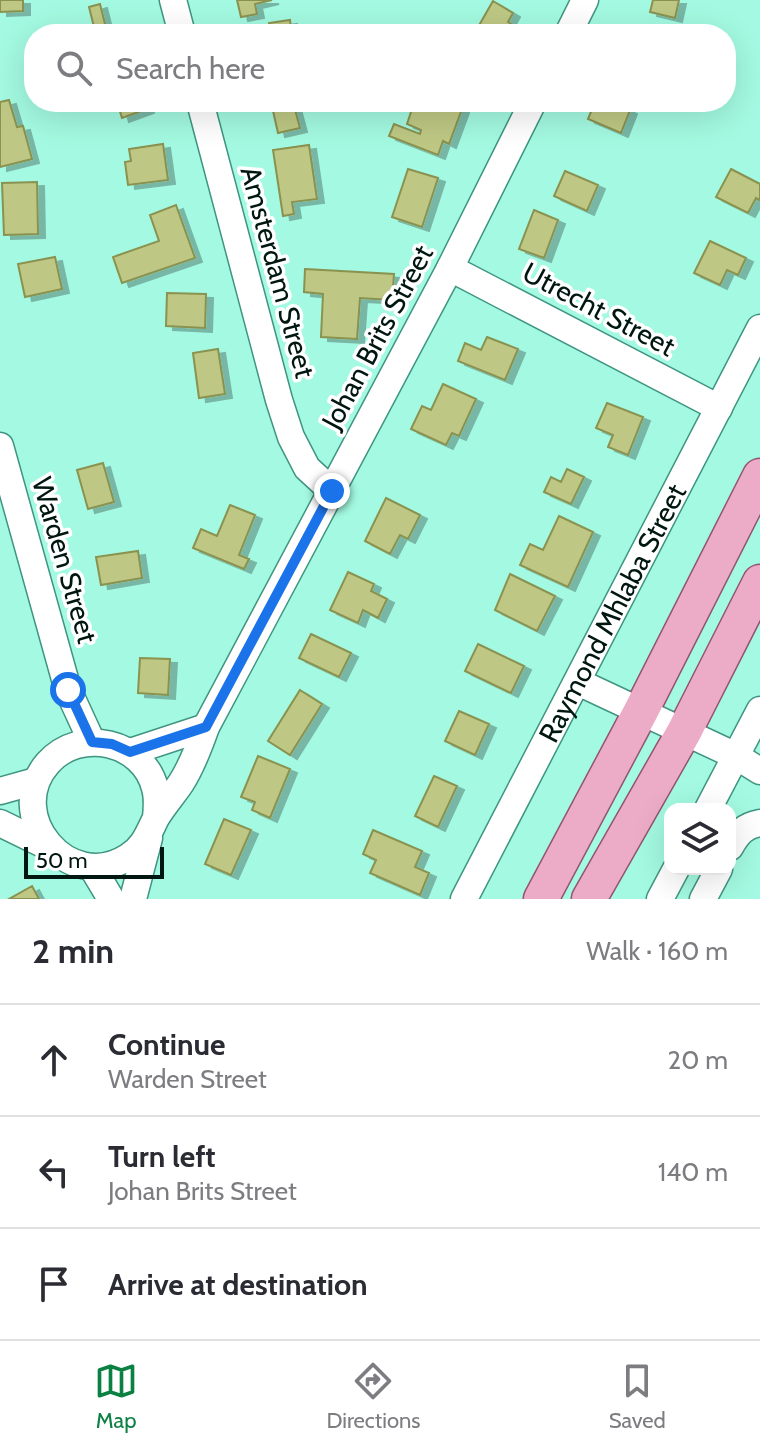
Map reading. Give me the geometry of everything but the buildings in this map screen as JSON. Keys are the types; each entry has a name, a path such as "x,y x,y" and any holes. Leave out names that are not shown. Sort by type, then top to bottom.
{"main road":[{"path":"541,899 760,476"},
{"path":"589,899 684,732 760,582"}],"street":[{"path":"173,0 179,24"},
{"path":"573,24 585,0"},
{"name":"Amsterdam Street","path":"203,112 291,437 307,468 332,491"},
{"name":"Johan Brits Street","path":"153,826 192,763 206,727 450,268 528,112"},
{"name":"Utrecht Street","path":"450,268 719,408"},
{"name":"Raymond Mhlaba Street","path":"464,899 760,328"},
{"name":"Warden Street","path":"0,446 68,690 92,742"},
{"path":"578,682 736,756 760,771"},
{"name":"Warden Street","path":"62,751 68,690"},
{"path":"711,803 760,710"},
{"path":"130,752 206,727"},
{"path":"49,847 39,833 33,816 32,798 36,781 51,759 62,751 92,742 112,744 130,752 141,762 156,788 153,826 133,899"},
{"path":"0,791 36,781"},
{"path":"0,823 76,864 92,867 125,859 140,848 153,826"},
{"path":"736,836 747,825 760,823"},
{"path":"92,867 111,899"},
{"path":"660,899 673,875"},
{"path":"703,899 716,875"}],"route":[{"path":"68,690 92,742 112,744 130,752 206,727 332,491"}]}
